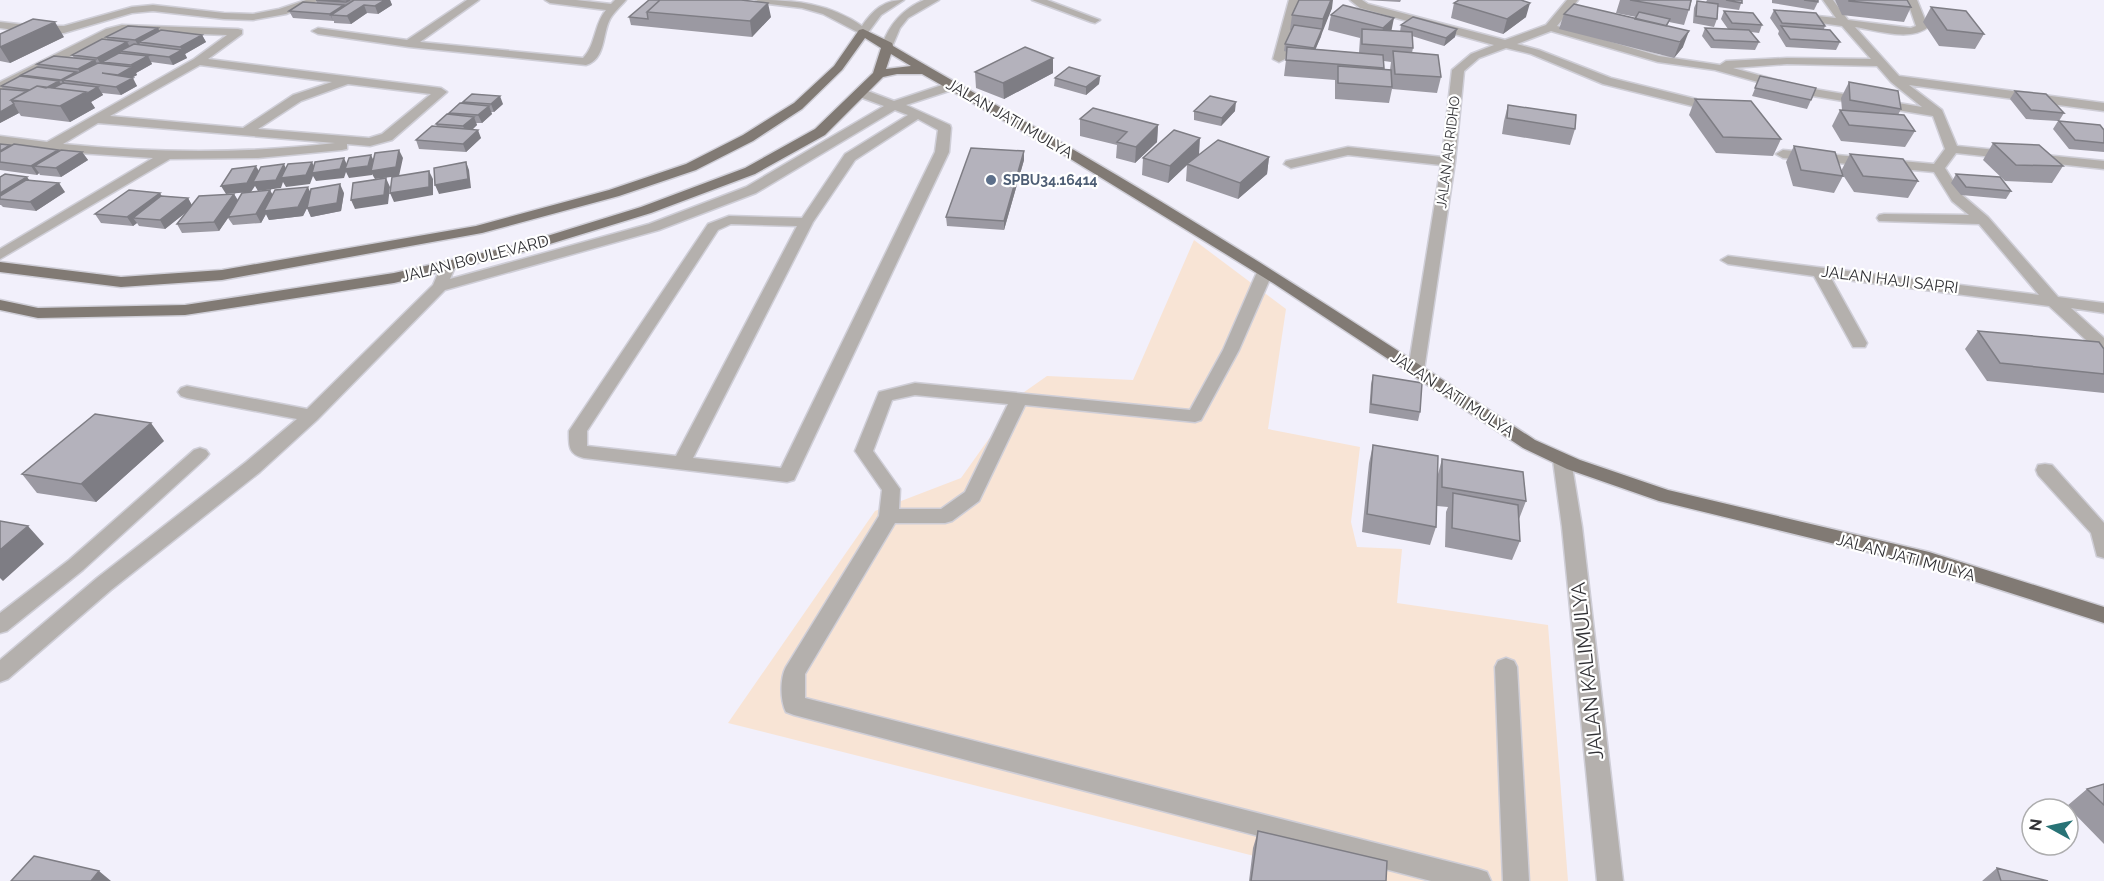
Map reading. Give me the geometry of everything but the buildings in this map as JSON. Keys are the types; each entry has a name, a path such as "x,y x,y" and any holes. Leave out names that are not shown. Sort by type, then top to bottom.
{"main road":[{"name":"JALAN JATI MULYA","path":"863,32 888,45 951,86 1069,152 1265,272 1529,444 1562,460 1646,492 1906,554 2104,615"},
{"name":"JALAN BOULEVARD","path":"0,267 121,282 222,275 477,230 614,193 691,167 748,138 806,98 838,68 863,32"},
{"name":"JALAN BOULEVARD","path":"0,305 38,313 185,310 447,267 522,248 646,210 750,171 820,132 879,74 888,45"},
{"path":"879,74 897,70 927,70"}],"street":[{"path":"0,25 47,30 73,28 118,13 153,8 239,18 260,18 286,12 315,0"},
{"path":"409,44 474,0"},
{"path":"550,0 617,4"},
{"path":"761,0 819,7 846,19 863,32 877,13 899,0"},
{"path":"888,45 900,18 911,10 934,0"},
{"path":"1037,0 1095,20"},
{"path":"1279,59 1294,0"},
{"path":"1355,0 1356,3 1364,6 1535,52 1607,81 1692,102"},
{"name":"JALAN AR RIDHO","path":"1416,370 1448,162 1458,70 1475,56 1550,27 1573,0"},
{"path":"1828,0 1895,79 1938,112 1952,149"},
{"path":"1790,15 1846,24 1912,30 1922,27 1912,0"},
{"path":"318,31 409,44 586,62 594,54 605,18 617,4"},
{"path":"0,87 122,27 238,32 198,61 48,147"},
{"path":"1550,27 1659,59 1716,67 1801,90 1938,112"},
{"path":"0,140 48,147 169,154 255,154 328,148 387,137 441,92 198,61"},
{"path":"1716,67 1787,61 1880,63"},
{"path":"1895,79 2104,107"},
{"path":"248,130 297,98 350,80"},
{"path":"440,287 654,227 751,190 894,105 951,86"},
{"path":"806,222 729,220 713,227 578,431 578,449 584,452 787,475 942,152 945,128 918,114 861,93"},
{"path":"681,463 806,222 850,157 918,114"},
{"path":"96,119 370,142"},
{"path":"1952,149 2104,165"},
{"path":"1938,168 1952,149"},
{"path":"1291,164 1348,151 1448,162"},
{"path":"0,255 169,154"},
{"path":"1783,154 1938,168"},
{"path":"1938,168 1957,198 1983,220 2052,300 2104,347"},
{"path":"1884,218 1983,220"},
{"name":"JALAN HAJI SAPRI","path":"1728,260 2104,308"},
{"path":"0,673 104,584 244,474 310,416 440,287 447,267"},
{"path":"1819,270 1859,342"},
{"path":"1265,272 1231,350 1195,416 915,389 885,396 864,452 891,489 889,516 794,673 794,705 1478,881"},
{"path":"187,392 310,416"},
{"path":"889,516 945,516 972,496 1019,399"},
{"path":"0,625 76,565 200,454"},
{"name":"JALAN KALIMULYA","path":"1562,460 1572,527 1610,881"},
{"path":"2045,470 2102,531 2104,551"},
{"path":"1506,666 1516,881"}],"shaded area":[{"path":"1194,240 1286,309 1268,429 1360,447 1351,522 1357,547 1402,549 1397,603 1548,625 1568,881 1353,881 728,723 875,511 961,478 1020,395 1047,376 1133,380"}],"place":[{"name":"SPBU34.16414","path":"991,180"}]}
